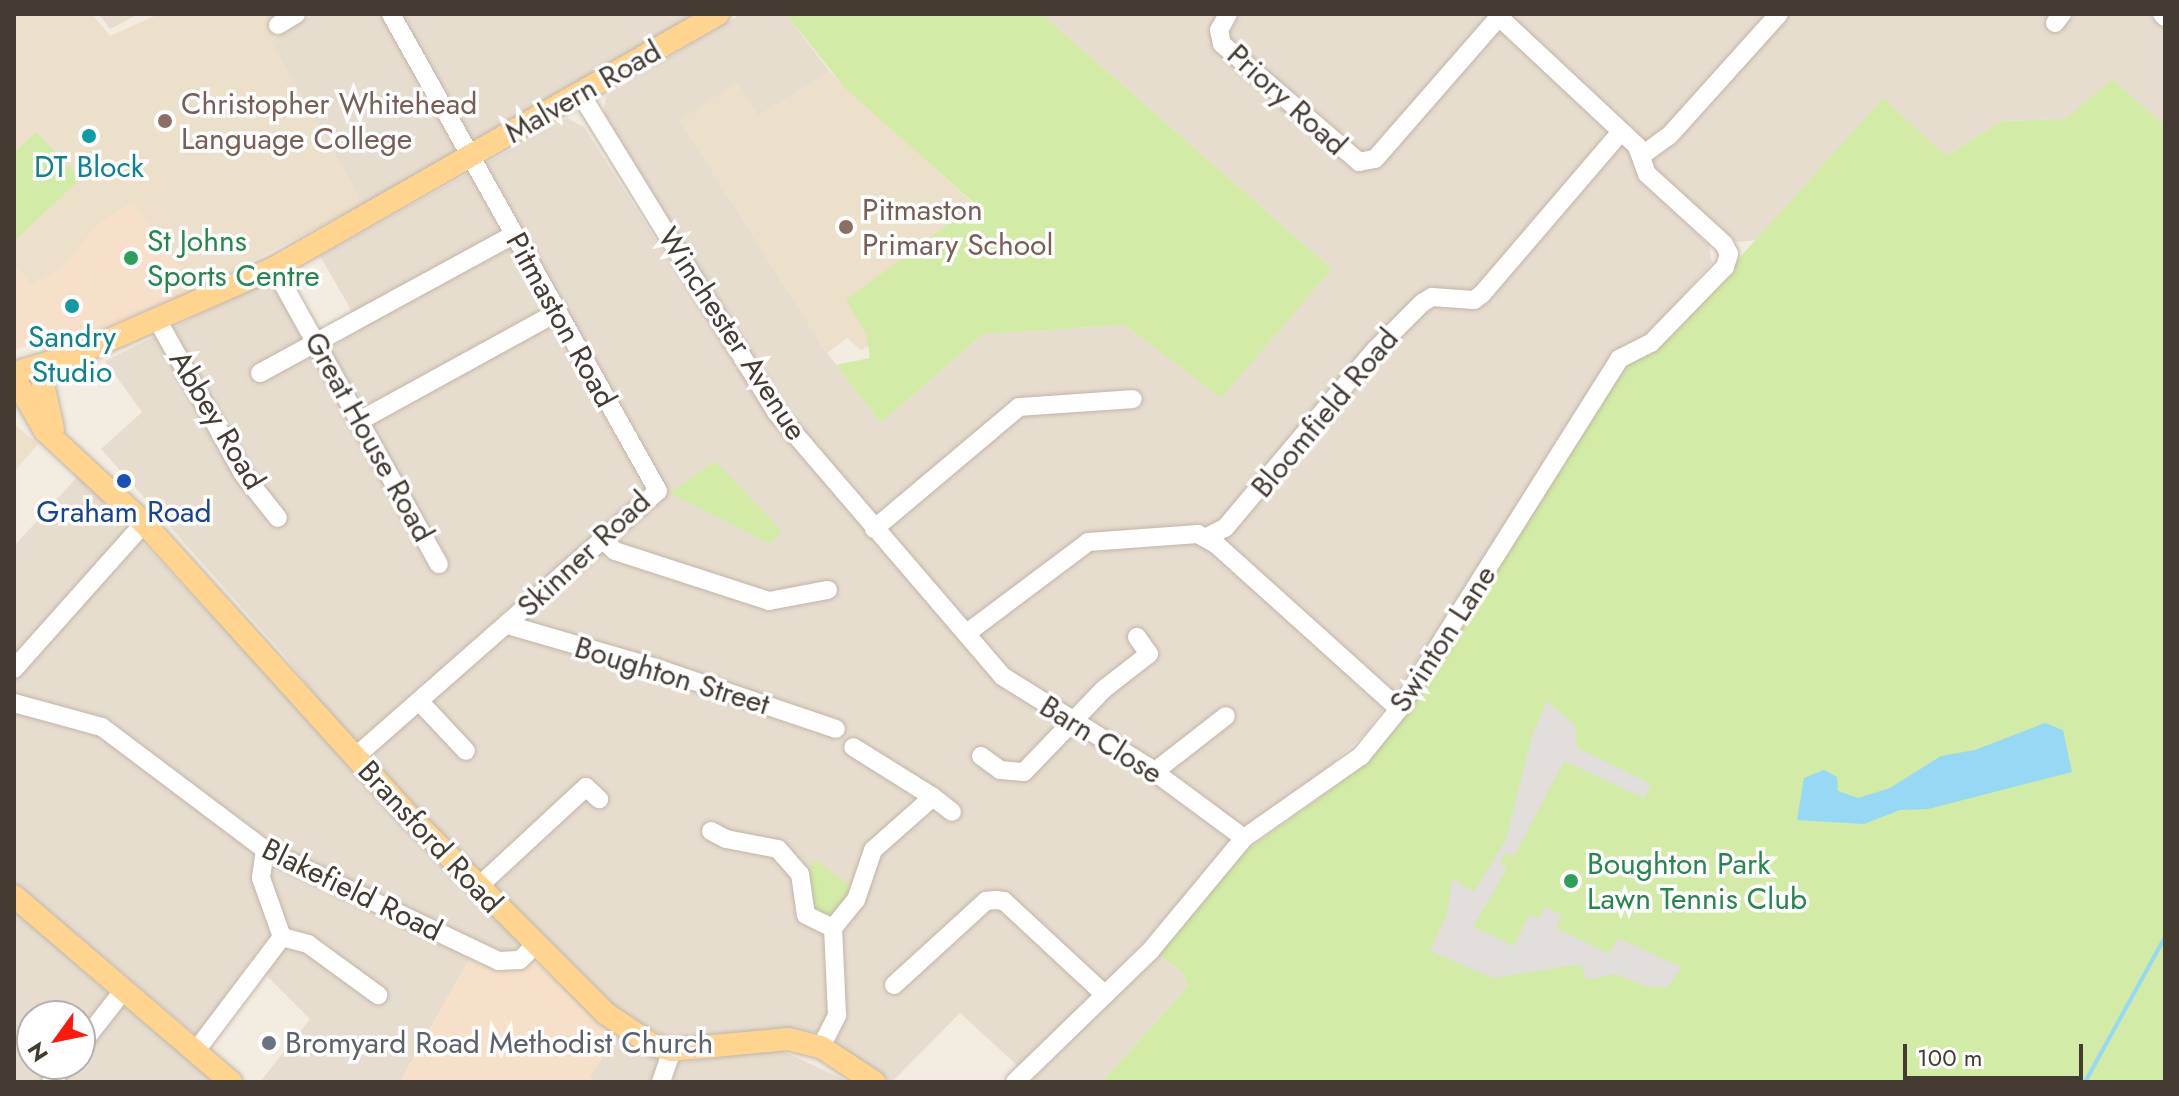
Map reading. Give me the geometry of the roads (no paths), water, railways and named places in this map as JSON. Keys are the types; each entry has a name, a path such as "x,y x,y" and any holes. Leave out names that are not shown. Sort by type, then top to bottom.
{"main road":[{"name":"Malvern Road","path":"14,375 158,321 274,268 718,14"},
{"name":"Bransford Road","path":"39,366 47,416 61,444"},
{"name":"Bransford Road","path":"14,375 32,413 144,523 355,757 534,946 605,1013 653,1045 672,1050 788,1039 821,1047 874,1082"},
{"path":"14,896 231,1082"}],"street":[{"path":"278,25 296,14"},
{"name":"Pitmaston Road","path":"391,14 653,482"},
{"path":"1641,156 1669,136 1779,14"},
{"name":"Swinton Lane","path":"1015,1082 1151,950 1244,838 1336,777 1361,756 1399,709 1619,359 1651,343 1725,267 1729,254 1724,244 1647,174 1641,156 1621,132 1498,16"},
{"name":"Priory Road","path":"1226,17 1222,44 1353,159 1375,159 1498,16"},
{"name":"Winchester Avenue","path":"580,93 776,412 967,633"},
{"name":"Bloomfield Road","path":"1205,538 1225,528 1375,350 1422,303 1447,298 1474,300 1482,294 1621,132"},
{"path":"260,373 319,344 513,235"},
{"name":"Great House Road","path":"274,268 439,564"},
{"path":"361,420 556,313"},
{"name":"Abbey Road","path":"158,321 243,474 278,518"},
{"path":"874,529 1019,407 1133,399"},
{"name":"Skinner Road","path":"355,757 658,491 653,482"},
{"path":"14,669 144,523"},
{"path":"967,633 1088,542 1198,534 1399,709"},
{"path":"601,538 615,551 769,601 828,590"},
{"name":"Boughton Street","path":"508,625 653,667 836,729"},
{"name":"Barn Close","path":"967,633 1002,676 1154,772 1244,838"},
{"path":"981,756 1000,770 1024,772 1104,689 1149,654 1137,637"},
{"path":"420,702 466,751"},
{"name":"Blakefield Road","path":"14,703 102,727 265,850 499,961 520,960 534,946"},
{"path":"1154,772 1226,716"},
{"path":"860,758 933,797 952,812"},
{"path":"478,887 586,787 599,799"},
{"path":"821,1047 837,1015 833,928 856,900 873,850 933,797"},
{"path":"719,843 778,849 800,874 806,915 833,928"},
{"path":"265,850 261,878 282,937"},
{"path":"894,985 986,901 996,900 1004,901 1105,995"},
{"path":"282,937 308,944 378,995"},
{"path":"195,1052 282,937"},
{"path":"96,1026 123,991"},
{"path":"661,1082 672,1050"}],"water":[{"path":"2045,723 2063,730 2072,772 1928,809 1900,810 1864,824 1797,820 1804,778 1824,770 1837,777 1838,791 1858,798 1890,788 1941,756 1975,750"}],"waterway":[{"path":"2085,1082 2165,937"}],"place":[{"name":"Christopher Whitehead Language College","path":"165,121"},
{"name":"DT Block","path":"89,136"},
{"name":"Pitmaston Primary School","path":"846,227"},
{"name":"St Johns Sports Centre","path":"131,258"},
{"name":"Sandry Studio","path":"72,306"},
{"name":"Graham Road","path":"124,481"},
{"name":"Boughton Park Lawn Tennis Club","path":"1571,881"},
{"name":"Bromyard Road Methodist Church","path":"269,1043"}]}
